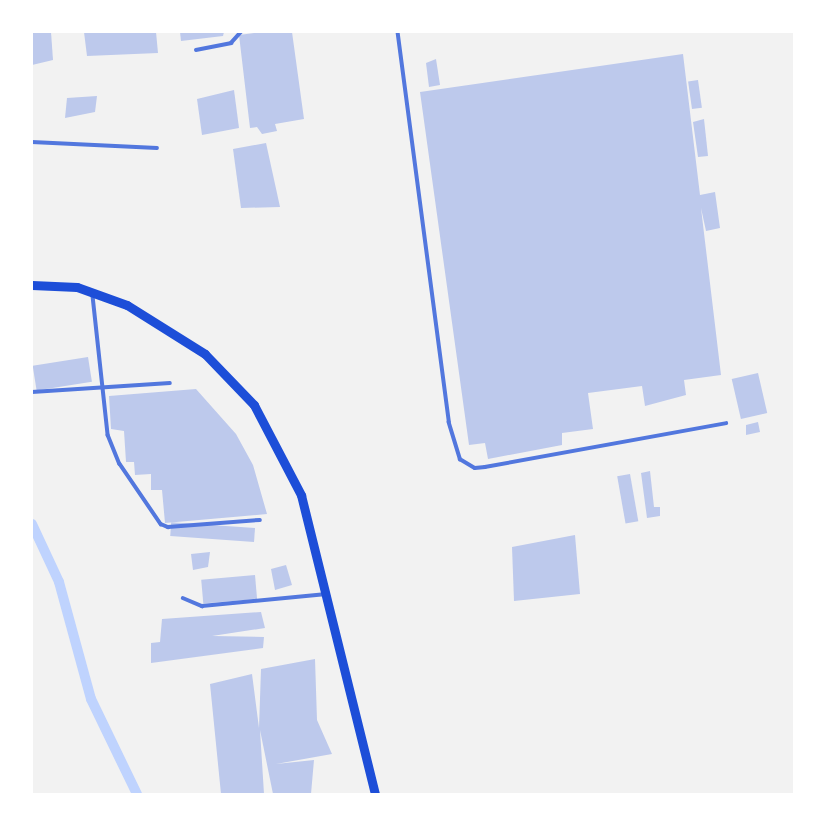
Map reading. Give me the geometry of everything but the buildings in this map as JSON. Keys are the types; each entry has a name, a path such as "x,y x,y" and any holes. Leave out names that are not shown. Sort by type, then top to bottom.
{"main road":[{"path":"32,285 93,290 171,330 241,386 295,479 375,794"}],"lane":[{"path":"196,50 231,43 241,32"},
{"path":"398,32 449,422 460,458 475,468 485,467 726,423"},
{"path":"32,142 157,148"},
{"path":"93,290 101,388 114,450 161,524 167,527 260,520"},
{"path":"32,392 170,383"},
{"path":"183,598 202,606 326,594"}],"waterway":[{"path":"32,524 59,582 91,699 137,794"}]}
